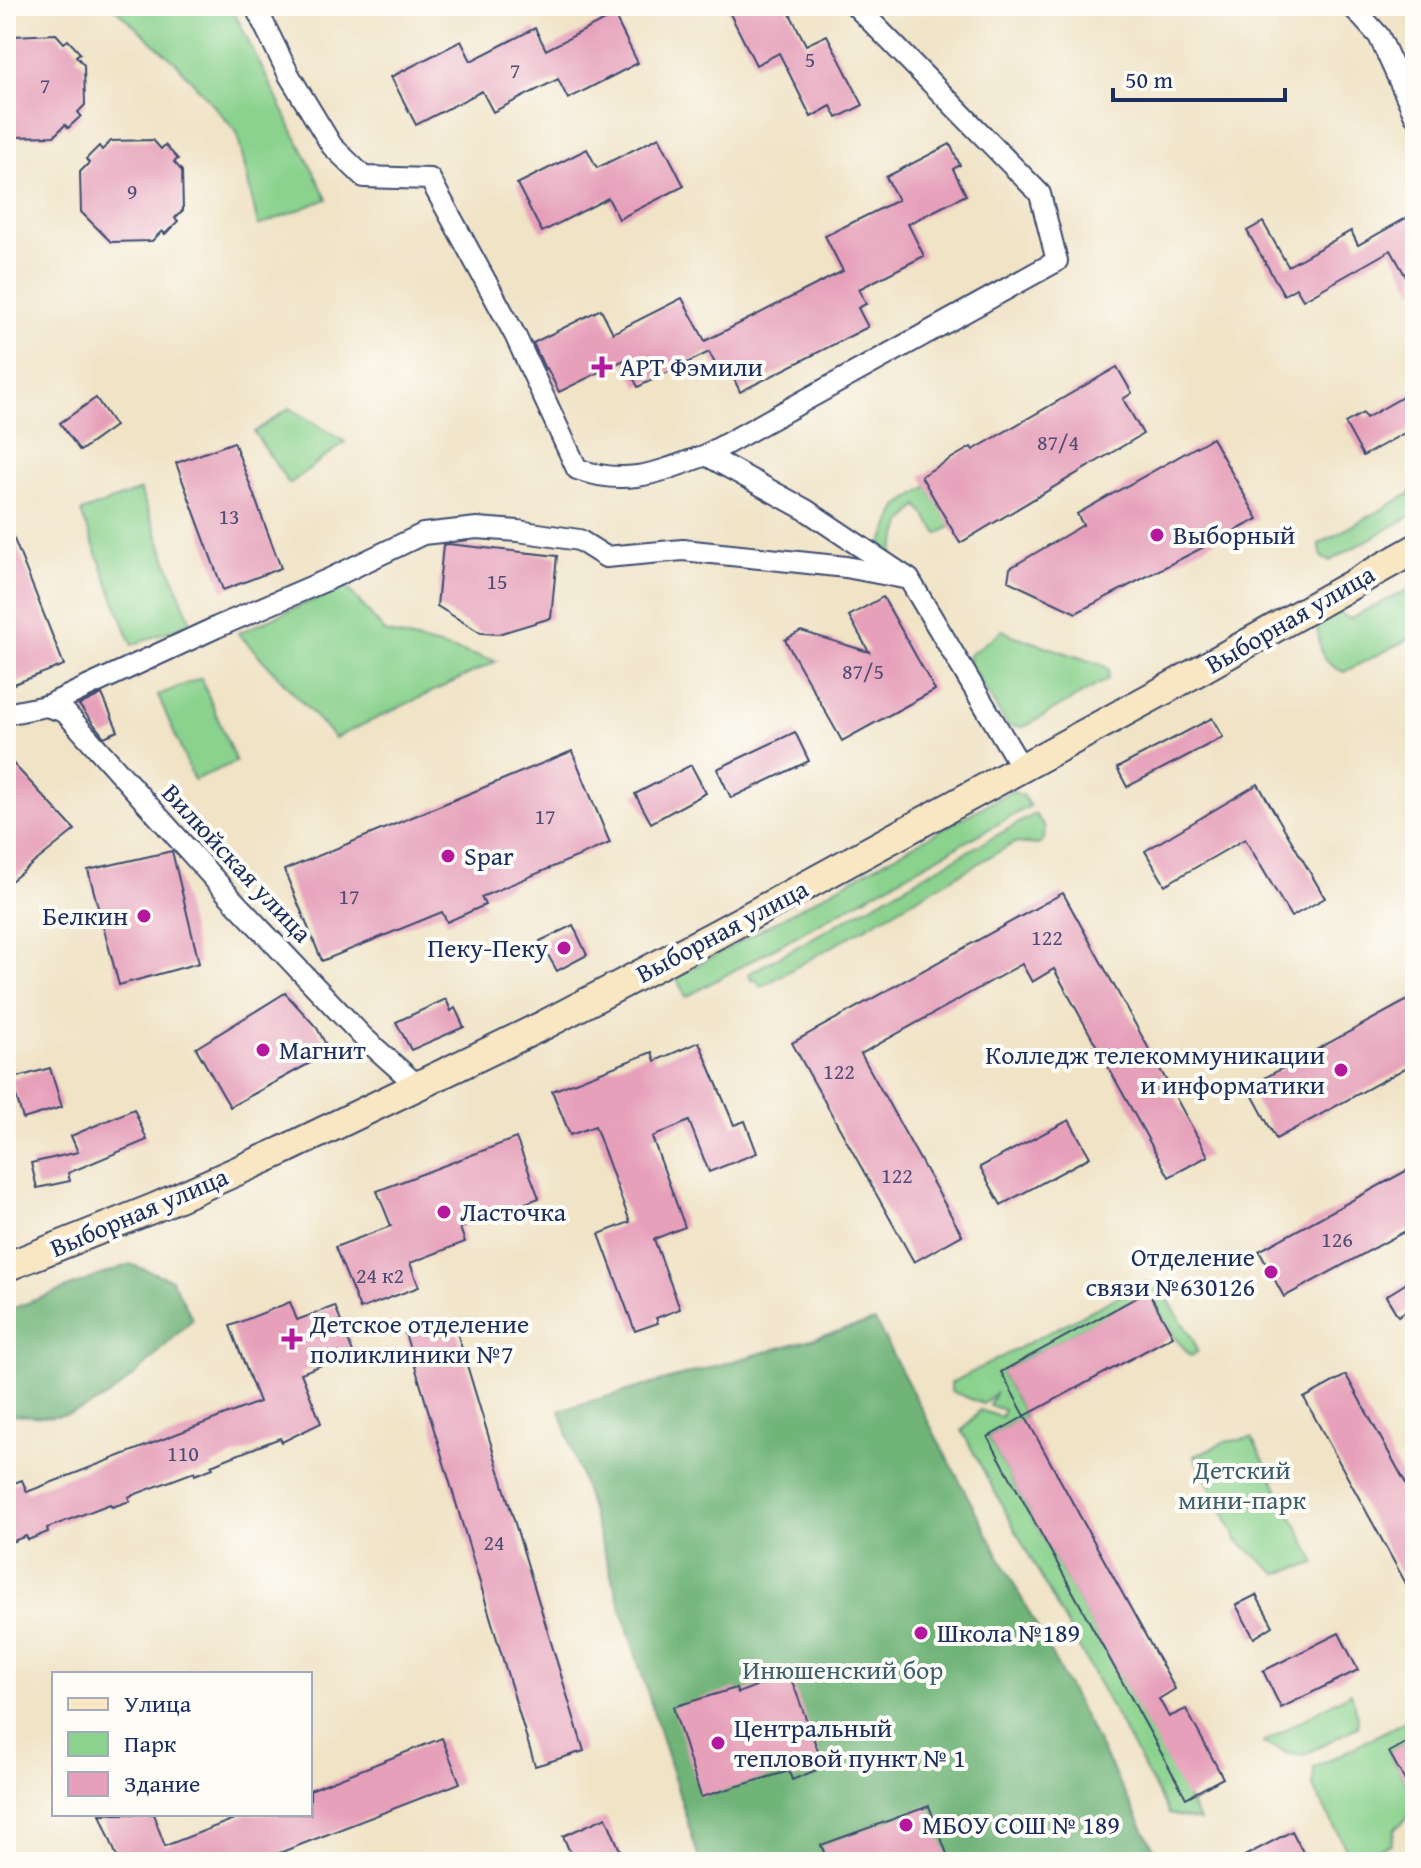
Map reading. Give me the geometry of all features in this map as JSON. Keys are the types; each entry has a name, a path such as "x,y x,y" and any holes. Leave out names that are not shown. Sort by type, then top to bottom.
{"main road":[{"name":"Выборная улица","path":"6,1267 154,1208 419,1087 691,948 1170,687 1415,549"}],"street":[{"path":"255,6 289,75 332,146 364,177 430,179 515,335 577,469 595,476 617,479 647,476 706,455 1057,261 1040,194 856,6"},
{"path":"1352,6 1379,36 1415,115"},
{"path":"706,455 806,510 909,579 1021,767"},
{"path":"6,714 46,706 423,534 477,528 518,531 579,540 606,557 683,550 846,567 909,579"},
{"name":"Вилюйская улица","path":"46,706 65,712 232,899 363,1037 419,1087"}],"green space":[{"path":"112,6 231,6 327,199 258,226 237,132 176,63"},
{"path":"290,408 345,442 289,484 254,432"},
{"path":"928,486 952,526 938,534 918,505 902,524 891,556 879,552 898,506"},
{"path":"140,490 191,623 132,645 81,512"},
{"path":"1415,491 1415,514 1330,561 1322,558 1319,544"},
{"path":"346,586 385,632 497,661 335,738 238,633"},
{"path":"1415,586 1415,636 1344,672 1324,658 1317,621 1338,611 1349,619"},
{"path":"1003,630 1102,665 1109,669 1108,679 1024,727 1008,726 969,664 969,655"},
{"path":"201,678 236,762 194,780 158,695"},
{"path":"1011,791 1022,795 1030,806 686,997 676,977"},
{"path":"1035,814 1045,827 1044,839 1038,845 1014,843 761,987 756,979 752,981 748,974"},
{"path":"130,1264 171,1279 193,1319 131,1378 97,1403 56,1416 6,1415 6,1311"},
{"path":"1146,1282 1160,1287 1194,1341 1197,1352 1191,1356 1173,1336 1148,1292 1001,1372 1025,1416 988,1437 1200,1821 1169,1814 962,1431 980,1410 1001,1417 1004,1410 989,1405 996,1392 983,1404 951,1391 951,1383"},
{"name":"Инюшенский бор","path":"875,1321 1161,1862 700,1862 560,1410"},
{"name":"Детский мини-парк","path":"1252,1438 1316,1563 1277,1574 1238,1541 1194,1456 1224,1442"},
{"path":"1351,1692 1358,1717 1357,1727 1304,1755 1290,1754 1263,1743"},
{"path":"1415,1716 1415,1738 1389,1752 1415,1799 1415,1811 1395,1829 1391,1844 1362,1856 1348,1852 1313,1787 1314,1768"}],"building":[{"path":"726,6 786,6 806,45 827,35 863,105 837,118 831,106 811,117 779,53 756,65"},
{"path":"614,15 638,63 568,99 558,79 493,112 482,91 416,125 391,77 461,41 471,61 535,28 546,50"},
{"path":"56,34 64,43 68,40 80,53 76,56 84,65 85,105 78,112 81,116 54,136 13,137 6,129 6,43 13,36"},
{"path":"659,137 684,186 619,219 608,198 542,232 517,184 587,149 597,168"},
{"path":"153,140 161,149 165,145 178,159 174,162 182,171 183,210 175,218 178,221 165,234 162,231 152,241 111,242 81,212 80,172 89,163 86,159 99,146 102,150 111,141"},
{"path":"950,144 960,165 953,169 966,195 908,224 924,256 859,289 866,304 858,308 868,327 740,392 728,366 719,371 709,352 638,387 624,360 559,392 545,369 533,343 601,309 613,333 682,298 705,341 843,271 825,236 898,200 886,177"},
{"path":"1408,217 1415,230 1415,293 1391,250 1303,300 1296,288 1284,295 1247,231 1263,222 1288,266 1351,231 1358,245"},
{"path":"1117,367 1132,393 1123,399 1143,434 960,543 921,476 971,447 973,450"},
{"path":"1415,390 1415,427 1363,456 1345,423 1363,413 1366,418"},
{"path":"96,398 115,426 80,451 60,423"},
{"name":"Выборный","path":"1212,438 1258,519 1076,613 1008,581 1010,568 1083,525 1077,514"},
{"path":"234,442 281,568 223,590 176,463"},
{"path":"6,519 64,665 14,684 6,664"},
{"path":"443,545 557,556 551,618 498,634 481,633 437,606"},
{"path":"883,597 935,690 842,741 785,640 801,631 869,652 849,616"},
{"path":"102,694 118,731 104,737 79,705"},
{"path":"1212,718 1223,737 1127,787 1117,768"},
{"path":"795,732 809,761 731,798 717,769"},
{"path":"572,751 610,843 481,897 485,905 447,922 442,912 322,961 284,870"},
{"path":"6,756 75,830 6,885"},
{"path":"691,765 706,793 651,823 635,794"},
{"path":"1258,784 1325,898 1291,917 1245,839 1165,885 1145,851"},
{"name":"Белкин","path":"172,851 199,963 119,985 88,870"},
{"path":"1063,893 1208,1156 1169,1177 1054,969 1032,982 1022,964 861,1054 962,1235 914,1262 792,1043"},
{"name":"Пеку-Пеку","path":"573,925 587,955 557,971 540,941"},
{"name":"Магнит","path":"285,993 317,1028 330,1052 230,1107 196,1048"},
{"name":"Колледж телекоммуникации и информатики","path":"1415,996 1415,1063 1276,1139 1248,1087"},
{"path":"446,999 451,1011 455,1008 464,1027 411,1050 396,1022"},
{"path":"699,1042 734,1125 745,1121 757,1153 709,1172 689,1121 652,1137 685,1227 654,1239 680,1309 656,1318 658,1323 635,1331 599,1234 630,1222 595,1126 570,1135 552,1091 652,1052 655,1061"},
{"path":"50,1068 62,1107 23,1119 11,1079"},
{"path":"134,1109 147,1140 68,1173 70,1181 37,1188 31,1163 78,1152 71,1136"},
{"path":"1069,1120 1090,1157 1001,1205 980,1167"},
{"name":"Ласточка","path":"516,1138 539,1198 460,1228 465,1242 410,1263 419,1287 360,1309 335,1247 391,1226 377,1191"},
{"path":"1415,1166 1415,1226 1284,1297 1259,1251"},
{"path":"1415,1278 1415,1305 1398,1316 1386,1296"},
{"path":"1148,1291 1173,1336 1025,1416 1001,1372"},
{"path":"290,1302 297,1320 335,1306 353,1353 301,1373 321,1423 282,1442 280,1438 211,1465 213,1468 195,1475 194,1472 128,1497 130,1501 112,1507 110,1504 47,1528 48,1532 28,1540 26,1536 6,1544 6,1486 22,1480 27,1492 259,1402 230,1326"},
{"path":"453,1319 584,1751 535,1766 405,1333"},
{"path":"1346,1375 1415,1500 1415,1600 1304,1398"},
{"path":"1025,1416 1175,1689 1159,1699 1169,1717 1186,1709 1223,1778 1186,1798 988,1437"},
{"path":"1256,1595 1273,1626 1254,1638 1236,1605"},
{"path":"1339,1633 1358,1670 1281,1708 1263,1671"},
{"path":"789,1673 824,1767 792,1780 789,1771 701,1797 673,1707 736,1688 738,1693"},
{"path":"442,1738 460,1783 256,1862 119,1862 101,1816 154,1816 165,1846 242,1816 312,1816 312,1789"},
{"path":"1415,1738 1415,1799 1389,1752"},
{"name":"МБОУ СОШ № 189","path":"929,1806 950,1862 828,1862 821,1845"},
{"path":"606,1817 625,1862 574,1862 563,1836"},
{"path":"1292,1831 1308,1862 1233,1862"}],"place":[{"name":"АРТ Фэмили","path":"602,367"},
{"name":"Выборный","path":"1157,535"},
{"name":"Spar","path":"448,856"},
{"name":"Белкин","path":"144,916"},
{"name":"Пеку-Пеку","path":"564,948"},
{"name":"Магнит","path":"263,1050"},
{"name":"Колледж телекоммуникации и информатики","path":"1341,1070"},
{"name":"Ласточка","path":"444,1212"},
{"name":"Отделение связи №630126","path":"1271,1272"},
{"name":"Детское отделение поликлиники №7","path":"292,1339"},
{"name":"Школа №189","path":"921,1633"},
{"name":"Центральный тепловой пункт № 1","path":"718,1743"},
{"name":"МБОУ СОШ № 189","path":"906,1825"}]}
